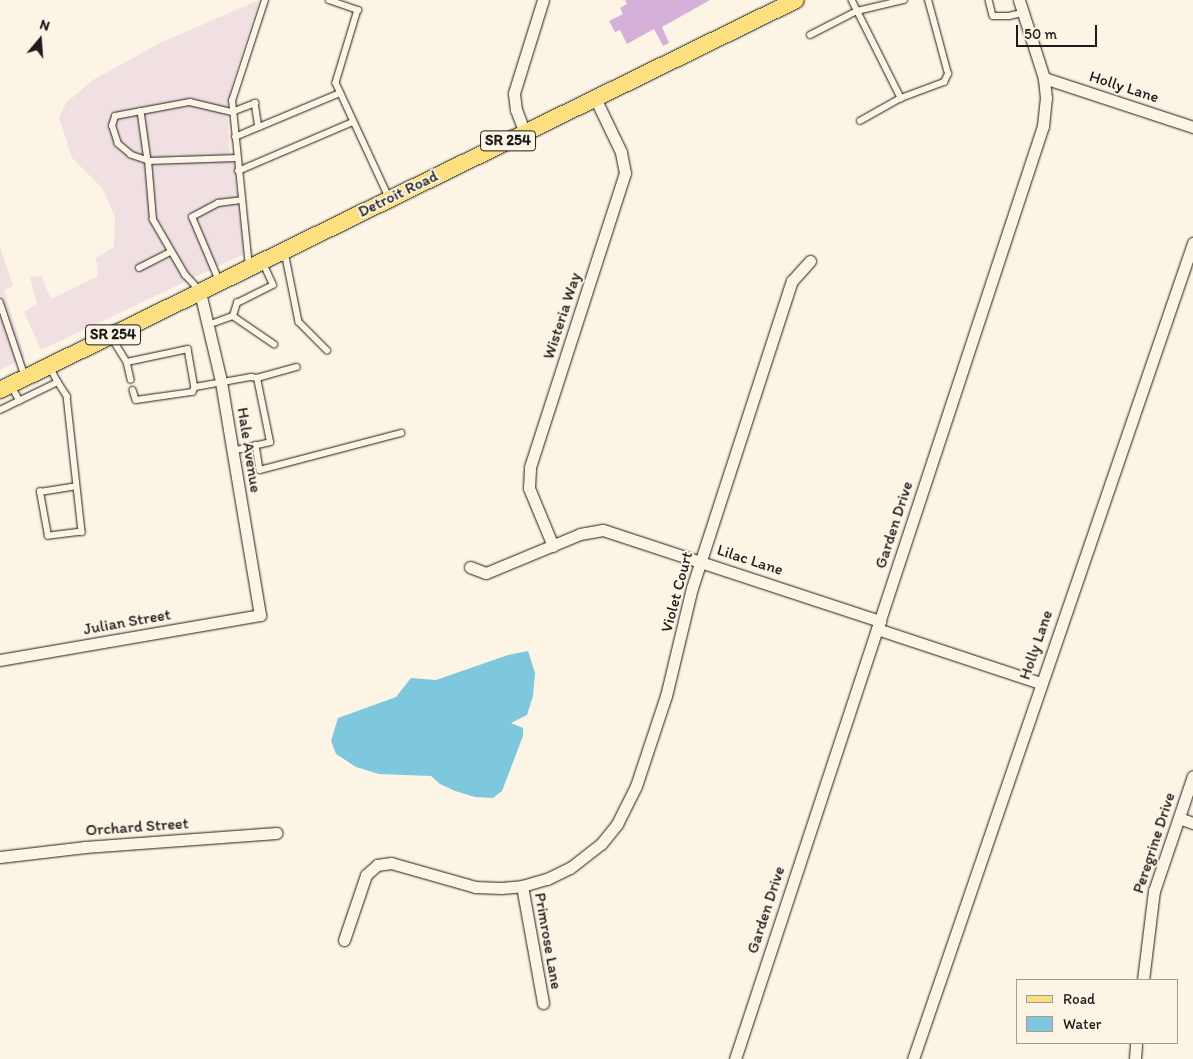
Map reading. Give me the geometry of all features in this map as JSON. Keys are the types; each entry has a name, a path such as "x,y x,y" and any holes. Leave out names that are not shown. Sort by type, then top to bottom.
{"main road":[{"name":"Detroit Road","path":"5,387 796,0"}],"street":[{"path":"525,132 516,110 514,93 543,0"},
{"name":"Garden Drive","path":"736,1059 1043,126 1046,98 1044,78 1019,0"},
{"name":"Holly Lane","path":"1044,78 1193,127"},
{"name":"Wisteria Way","path":"553,546 529,488 530,466 625,173 621,152 595,98"},
{"name":"Holly Lane","path":"913,1059 1040,683 1193,243"},
{"name":"Violet Court","path":"344,940 366,876 377,865 385,863 475,887 500,888 522,886 547,879 581,861 601,844 624,813 636,786 666,696 692,588 792,281 810,261"},
{"name":"Hale Avenue","path":"200,292 221,381 260,615"},
{"name":"Lilac Lane","path":"470,568 486,573 590,531 603,530 701,561 1040,683"},
{"name":"Julian Street","path":"0,660 260,615"},
{"name":"Peregrine Drive","path":"1143,979 1154,891 1193,776"},
{"path":"1179,818 1193,823"},
{"name":"Orchard Street","path":"0,857 85,847 276,833"},
{"name":"Primrose Lane","path":"522,886 543,1003"},
{"path":"1135,1059 1136,1044"}],"lane":[{"path":"233,316 237,302 273,285 255,264 241,200 232,112 232,101 240,72 265,0"},
{"path":"329,0 358,10 336,84 390,199"},
{"path":"852,0 901,98"},
{"path":"810,35 857,11 904,0"},
{"path":"860,121 901,98 944,82 948,74 928,0"},
{"path":"989,0 993,16 1009,16 1022,13"},
{"path":"235,137 340,93"},
{"path":"237,158 148,161 131,154 118,144 112,126 115,116 190,102 232,112 255,103 259,127"},
{"path":"140,111 148,161 153,220 185,275 200,292"},
{"path":"238,171 353,122"},
{"path":"220,282 192,217 218,203 241,200"},
{"path":"284,250 299,322 327,350"},
{"path":"139,268 171,252"},
{"path":"0,302 26,378"},
{"path":"208,325 233,316"},
{"path":"233,316 274,344"},
{"path":"110,336 127,362 131,380"},
{"path":"127,362 188,349 195,387 192,392 136,400 134,390"},
{"path":"50,366 67,396 82,532 48,536 40,492 76,486"},
{"path":"195,387 221,381 257,378 297,367"},
{"path":"232,451 270,442 257,378"},
{"path":"0,410 58,382"},
{"path":"5,387 20,401"},
{"path":"256,445 260,470 401,433"}],"shaded area":[{"path":"259,0 232,84 227,110 230,157 234,166 244,254 41,350 24,312 37,304 30,277 41,276 51,299 98,276 96,258 114,247 115,217 103,189 72,158 59,117 66,103 93,80 162,42"},
{"path":"0,246 13,286 4,290 25,357 0,370"}],"water":[{"path":"528,651 535,673 533,696 527,715 511,723 523,728 523,736 502,791 493,798 475,797 455,791 440,784 431,776 379,774 356,767 336,754 331,741 338,718 396,697 411,678 436,680 508,655"}],"building":[{"path":"625,0 710,0 662,27 669,43 663,46 654,29 627,44 620,30 615,32 609,21 623,14 620,8 627,4"}]}
